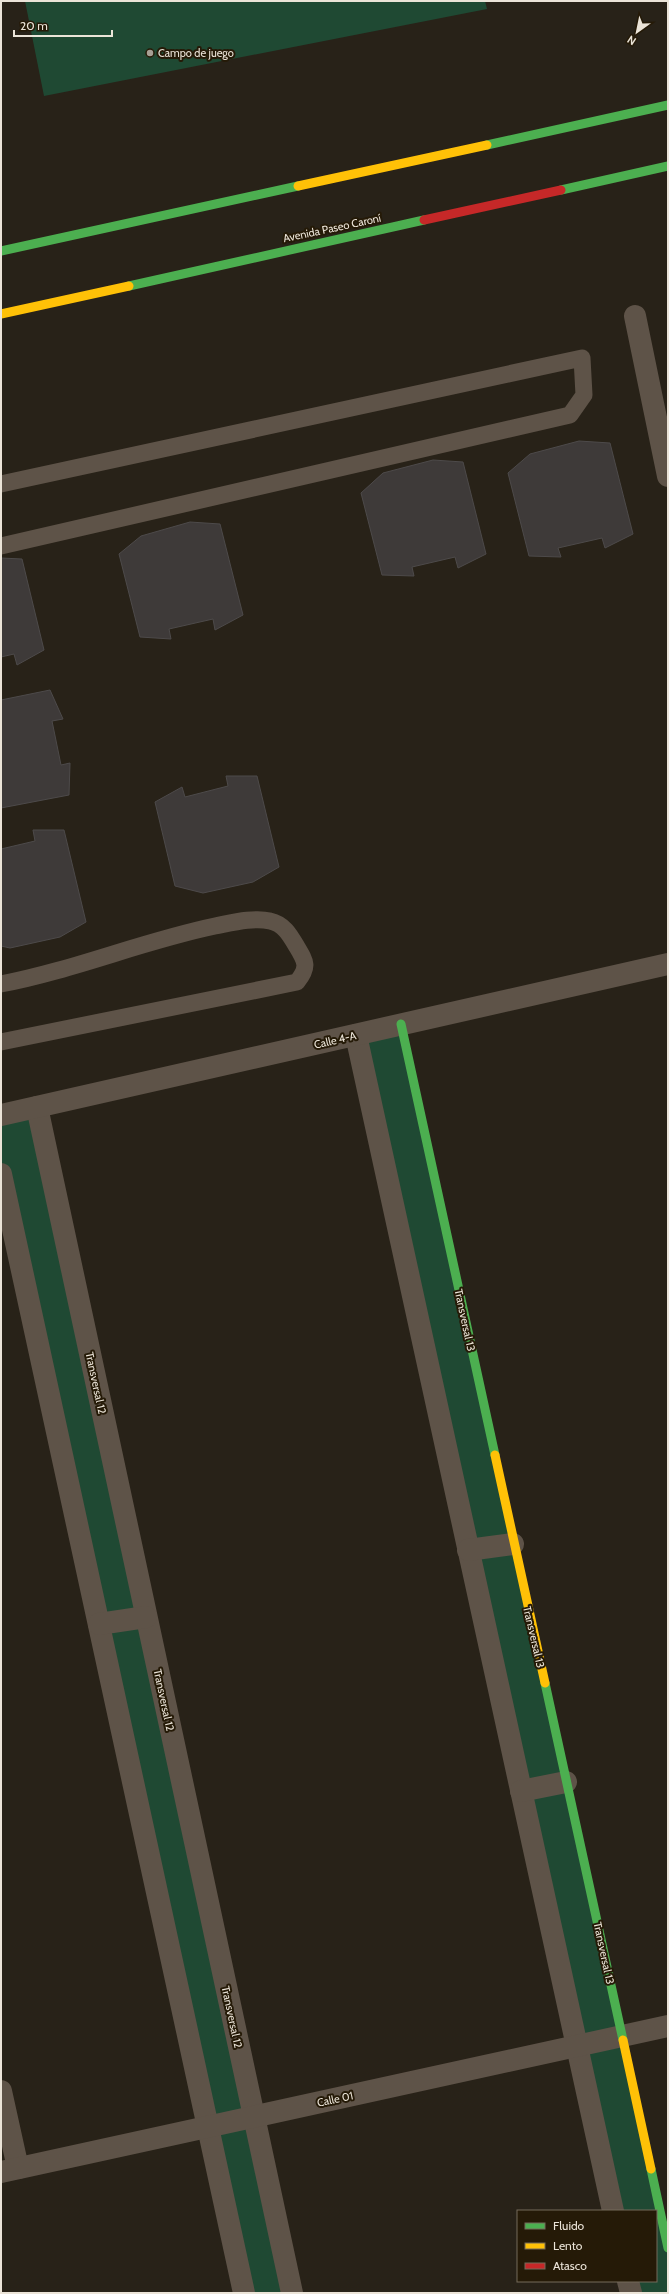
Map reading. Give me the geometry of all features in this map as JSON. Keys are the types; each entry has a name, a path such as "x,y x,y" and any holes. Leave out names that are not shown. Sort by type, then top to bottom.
{"street":[{"path":"1,251 668,105"},
{"name":"Avenida Paseo Caroní","path":"1,314 668,166"},
{"path":"635,316 668,476"},
{"name":"Calle 4-A","path":"1,1115 668,964"},
{"name":"Transversal 13","path":"401,1024 513,1544 668,2248"},
{"path":"356,1035 613,2210"},
{"name":"Transversal 12","path":"37,1107 292,2293"},
{"path":"1,1174 244,2293"},
{"path":"468,1550 513,1544"},
{"path":"99,1624 146,1617"},
{"path":"521,1790 566,1782"},
{"name":"Calle 01","path":"9,2170 668,2026"},
{"path":"1,2091 9,2170"},
{"path":"628,2282 630,2293"}],"lane":[{"path":"1,484 582,358 584,395 570,415 1,546"},
{"path":"1,984 40,976 171,935 238,922 269,920 282,925 305,960 305,971 297,982 1,1042"}],"green space":[{"name":"Campo de juego","path":"25,1 485,1 487,9 44,96"},
{"path":"400,1024 668,2248 668,2293 631,2293 628,2282 657,2282 657,2210 613,2210 355,1034"},
{"path":"36,1106 291,2293 245,2293 1,1174 1,1114"}],"building":[{"path":"579,441 610,443 633,534 605,548 602,538 558,548 561,557 529,556 508,473 530,454"},
{"path":"433,460 463,462 486,554 458,568 455,557 412,567 414,576 382,575 361,493 383,473"},
{"path":"190,522 220,524 243,615 215,630 213,619 169,629 171,639 140,637 119,554 141,536"},
{"path":"1,558 22,559 44,650 17,665 14,654 1,657"},
{"path":"50,690 63,719 52,721 61,765 70,763 69,795 1,808 1,700"},
{"path":"226,776 257,776 279,867 253,882 203,893 175,886 155,802 182,787 185,797 228,786"},
{"path":"33,830 64,830 86,922 60,937 10,948 1,946 1,849 35,841"}],"traffic: fast":[{"path":"487,145 668,105"},
{"path":"561,190 668,166"},
{"path":"1,251 298,186"},
{"path":"129,286 424,220"},
{"path":"401,1024 495,1455"},
{"path":"545,1683 623,2040"},
{"path":"651,2169 668,2248"}],"traffic: slow":[{"path":"298,186 487,145"},
{"path":"1,314 129,286"},
{"path":"495,1455 545,1683"},
{"path":"623,2040 651,2169"}],"traffic: jam":[{"path":"424,220 561,190"}],"place":[{"name":"Campo de juego","path":"150,53"}]}
